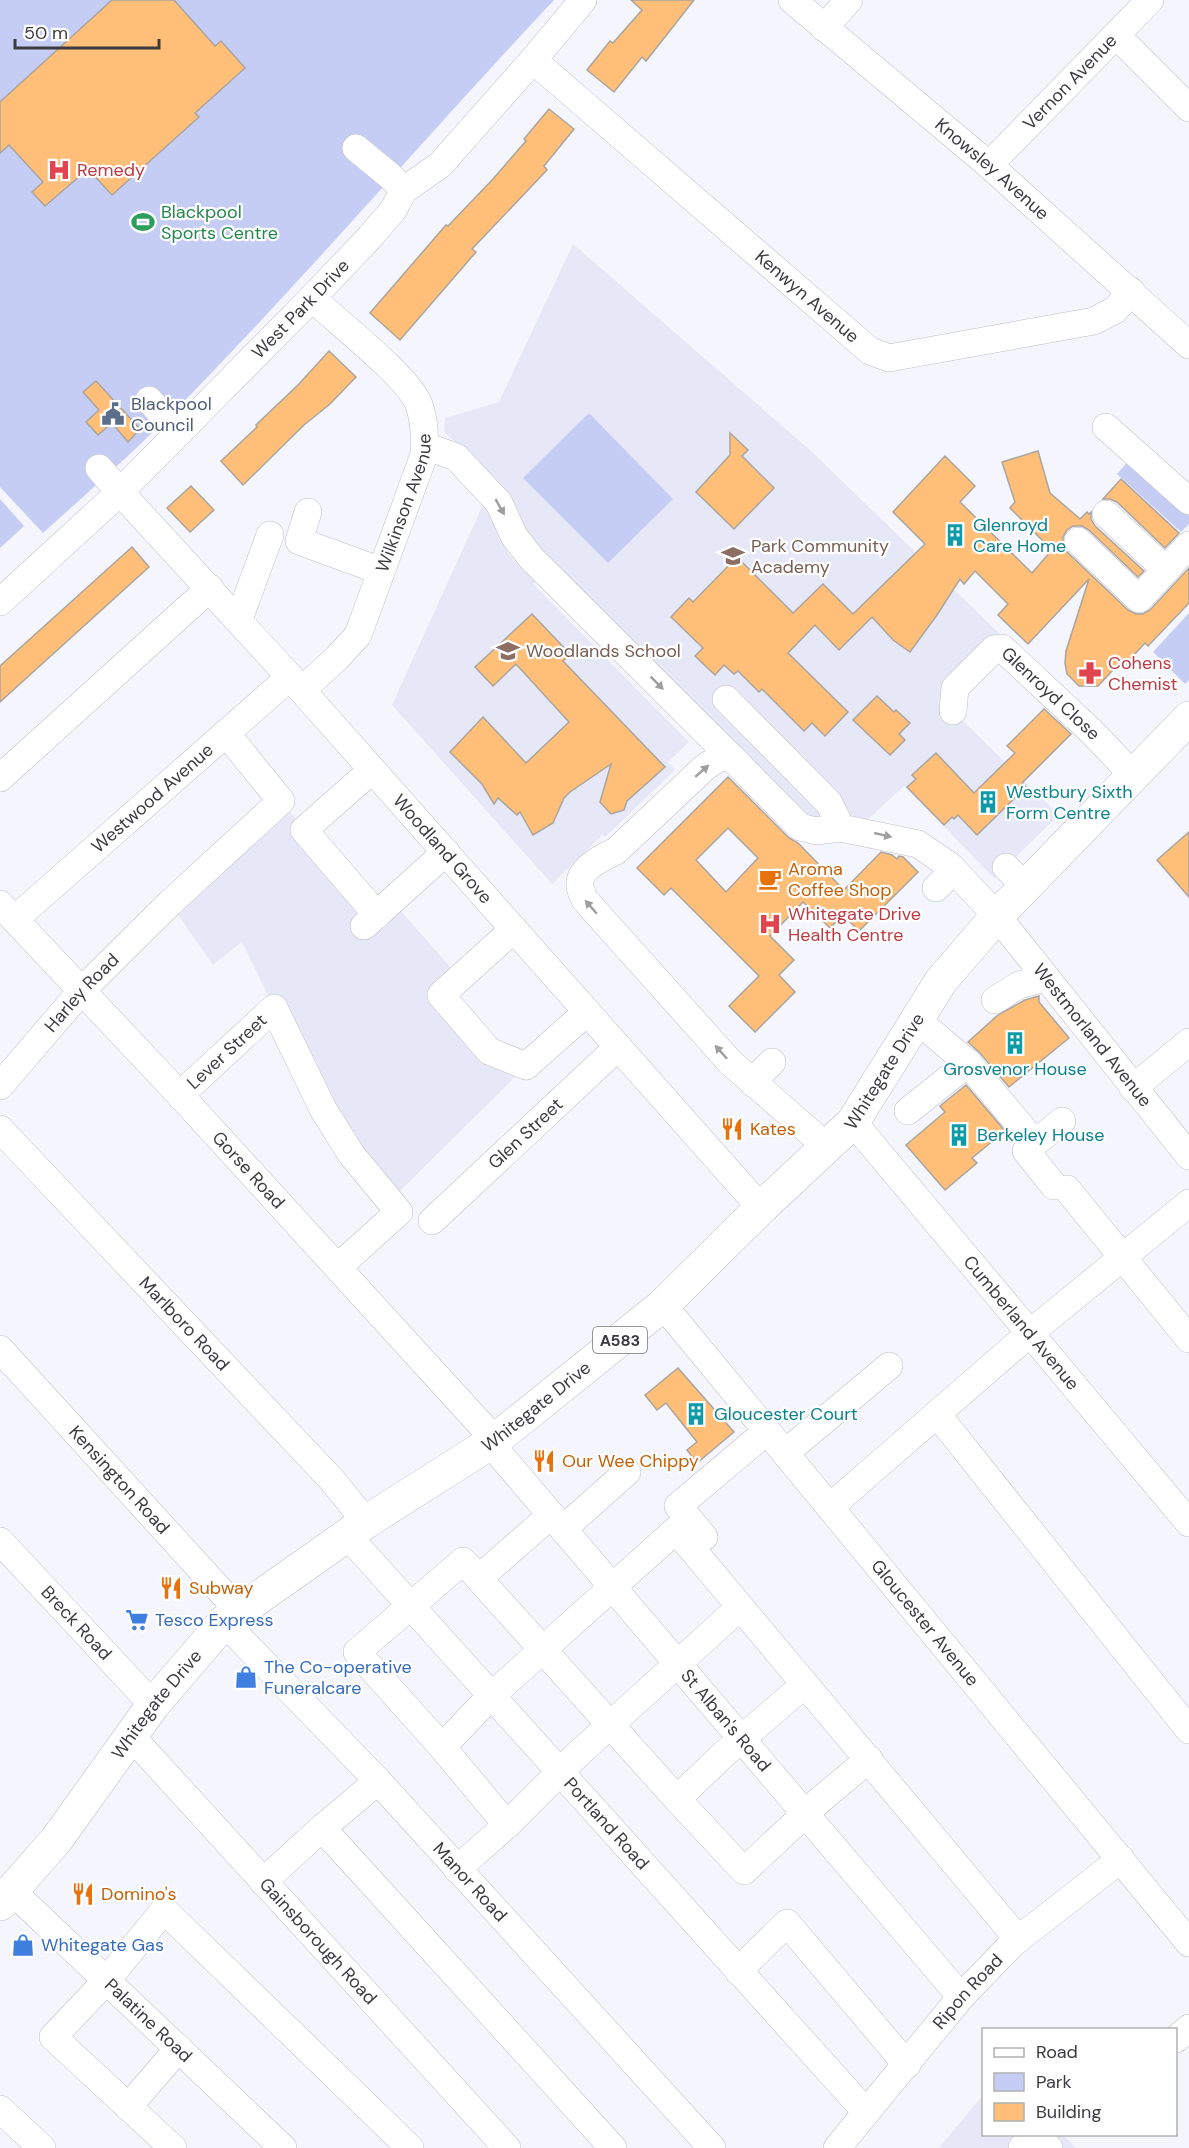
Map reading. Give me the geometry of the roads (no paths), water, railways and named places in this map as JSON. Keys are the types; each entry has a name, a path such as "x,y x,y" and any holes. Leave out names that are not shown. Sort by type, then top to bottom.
{"main road":[{"name":"Whitegate Drive","path":"6,1897 57,1839 153,1705 232,1617 357,1529 493,1442 663,1305 761,1208 853,1122 941,981 996,916 1016,877 1134,776 1187,726"}],"street":[{"name":"West Park Drive","path":"0,602 120,492 312,298 393,210 404,190 440,165 583,0"},
{"name":"Knowsley Avenue","path":"792,0 989,165 1189,345"},
{"path":"824,28 849,0"},
{"name":"Vernon Avenue","path":"989,165 1150,0"},
{"path":"1117,36 1189,108"},
{"name":"Kenwyn Avenue","path":"533,60 870,351 889,358 1094,321 1115,310 1131,291"},
{"path":"356,148 404,190"},
{"name":"Wilkinson Avenue","path":"296,683 337,658 358,635 424,455 426,433 419,404 399,377 312,298"},
{"path":"149,400 179,433"},
{"path":"1106,427 1189,501"},
{"name":"Westmorland Avenue","path":"425,446 456,457 482,476 499,503 514,536 532,559 800,827 918,844 945,879 996,916 1133,1088 1185,1144"},
{"name":"Woodland Grove","path":"99,468 296,683 761,1208"},
{"path":"308,512 299,541 381,571"},
{"path":"1106,514 1166,570"},
{"path":"239,620 270,535"},
{"path":"1078,541 1139,599 1189,545"},
{"path":"0,778 210,588"},
{"name":"Glenroyd Close","path":"953,711 955,688 994,649 996,642 1092,732 1134,776"},
{"name":"Westwood Avenue","path":"7,912 226,733 296,683"},
{"path":"726,699 829,804 834,831"},
{"name":"Harley Road","path":"0,1086 83,989 170,903 280,801 226,733"},
{"path":"733,759 720,757 704,768 616,851 600,858 582,874 579,884 585,900 625,933 655,967 730,1062 827,1147"},
{"path":"372,770 304,830 370,921 446,852"},
{"name":"Gorse Road","path":"7,912 83,989 338,1267 493,1442"},
{"path":"514,929 441,995 489,1051 526,1066 587,1012"},
{"path":"995,999 1020,985 1046,978"},
{"name":"Lever Street","path":"180,1095 274,1008 324,1109 351,1154 399,1212 338,1267"},
{"path":"917,1020 968,1063 1035,1143"},
{"path":"1133,1088 1189,1042"},
{"name":"Glen Street","path":"432,1221 618,1047"},
{"path":"754,1084 772,1062"},
{"path":"908,1111 968,1063"},
{"path":"1062,1121 1026,1151 1122,1257 1189,1339"},
{"name":"Cumberland Avenue","path":"853,1122 1189,1523"},
{"name":"Marlboro Road","path":"0,1129 332,1480 357,1529"},
{"path":"830,1507 1030,1333 1189,1203"},
{"name":"Gloucester Avenue","path":"663,1305 1189,1942"},
{"name":"Kensington Road","path":"0,1349 232,1617"},
{"path":"785,1453 889,1366"},
{"path":"937,1414 1189,1730"},
{"path":"705,1538 678,1506 767,1431"},
{"name":"St Alban's Road","path":"493,1442 740,1740 961,1997"},
{"path":"479,1578 627,1472"},
{"name":"Portland Road","path":"357,1529 412,1606 866,2112"},
{"path":"442,1747 491,1696 676,1530 1018,1939"},
{"name":"Breck Road","path":"0,1541 153,1705"},
{"path":"507,1825 442,1747 357,1652 463,1561 744,1871 869,1759"},
{"path":"457,1869 740,1607"},
{"name":"Manor Road","path":"232,1617 457,1869 712,2148"},
{"path":"677,1799 804,1684"},
{"name":"Gainsborough Road","path":"130,1735 507,2148"},
{"path":"263,1882 378,1781"},
{"path":"322,1828 613,2148"},
{"name":"Ripon Road","path":"837,2148 961,1997 1018,1939 1121,1859"},
{"name":"Palatine Road","path":"6,1897 107,1980 284,2148"},
{"path":"173,2148 53,2037 107,1980 164,1910 410,2148"},
{"path":"738,1971 787,1923 907,2065"},
{"path":"1177,2038 1189,2028"},
{"path":"128,2107 178,2048"},
{"path":"0,2109 42,2148"},
{"path":"1022,2148 1029,2139 1038,2138 1049,2148"}],"place":[{"name":"Remedy","path":"59,170"},
{"name":"Blackpool Sports Centre","path":"143,222"},
{"name":"Blackpool Council","path":"113,414"},
{"name":"Glenroyd Care Home","path":"955,535"},
{"name":"Park Community Academy","path":"733,556"},
{"name":"Woodlands School","path":"508,651"},
{"name":"Cohens Chemist","path":"1090,673"},
{"name":"Westbury Sixth Form Centre","path":"988,802"},
{"name":"Aroma Coffee Shop","path":"770,879"},
{"name":"Whitegate Drive Health Centre","path":"770,924"},
{"name":"Grosvenor House","path":"1015,1043"},
{"name":"Kates","path":"732,1129"},
{"name":"Berkeley House","path":"959,1135"},
{"name":"Gloucester Court","path":"696,1414"},
{"name":"Our Wee Chippy","path":"544,1461"},
{"name":"Subway","path":"171,1588"},
{"name":"Tesco Express","path":"137,1620"},
{"name":"The Co-operative Funeralcare","path":"246,1677"},
{"name":"Domino's","path":"83,1894"},
{"name":"Whitegate Gas","path":"23,1945"}]}
